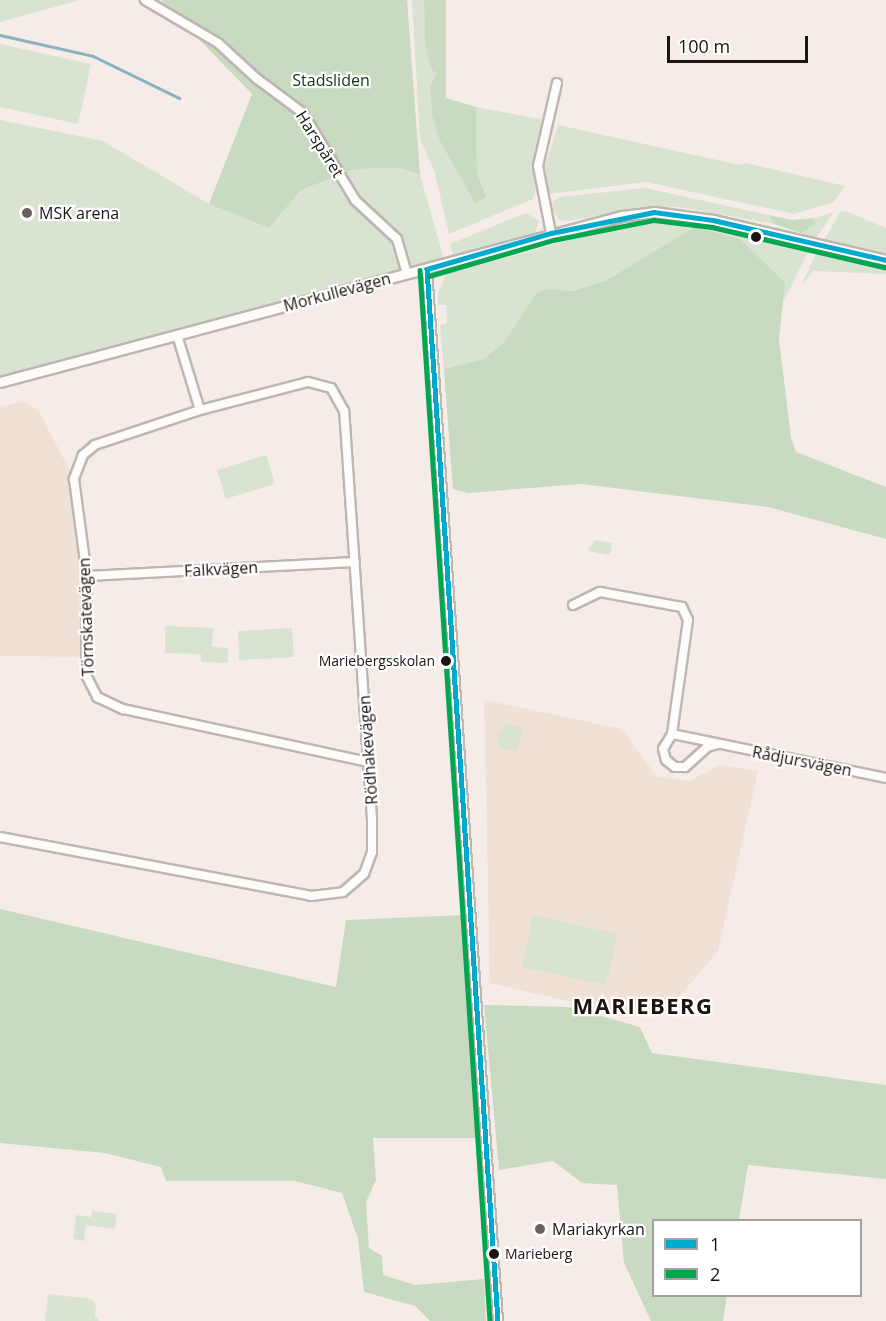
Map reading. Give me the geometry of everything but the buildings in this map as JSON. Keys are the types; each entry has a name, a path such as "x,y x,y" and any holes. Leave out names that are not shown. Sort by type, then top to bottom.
{"street":[{"name":"Harspåret","path":"144,0 218,43 256,78 303,113 355,200 397,239 408,274"},
{"path":"551,233 538,166 557,83"},
{"name":"Morkullevägen","path":"0,382 427,269 551,233 622,216 680,214 886,260"},
{"path":"427,269 498,1321"},
{"path":"177,334 200,410"},
{"name":"Rödhakevägen","path":"0,837 311,896 343,892 364,874 372,852 344,411 331,388 308,382 200,410"},
{"name":"Törnskatevägen","path":"200,410 95,445 83,455 74,478 87,576 86,675 89,686 104,702 184,723 368,762"},
{"name":"Falkvägen","path":"87,576 355,562"},
{"path":"573,605 600,591 620,592 672,602 687,613 672,734 663,749 666,760 675,767 692,764 707,747 718,744"},
{"name":"Rådjursvägen","path":"672,734 886,778"}],"shaded area":[{"path":"24,401 39,411 74,479 86,562 86,657 0,656 0,407"},
{"path":"484,700 622,729 657,777 690,781 719,765 758,771 718,951 669,1009 635,1017 490,983"}],"green space":[{"path":"0,0 80,0 0,22"},
{"name":"Stadsliden","path":"161,0 407,0 420,174 399,168 356,169 301,190 269,228 209,204 252,94"},
{"path":"412,0 424,0 425,43 437,74 430,85 432,116 440,141 486,197 477,172 476,107 544,120 533,167 536,189 533,199 449,234 434,170 420,140"},
{"path":"424,0 446,0 446,98 476,107 477,172 486,197 475,203 440,141 432,116 430,85 437,74 431,69 425,43"},
{"path":"0,44 91,64 78,124 0,107"},
{"path":"0,120 103,141 209,204 269,228 301,190 356,169 399,168 420,174 445,263 0,382"},
{"path":"558,125 740,165 746,163 845,186 834,202 794,214 646,182 549,194 545,167"},
{"path":"645,188 768,215 774,224 679,207 641,208 569,221 559,220 553,210 553,202 559,197"},
{"path":"845,211 886,228 886,253 824,241 840,212"},
{"path":"834,212 816,238 801,233 816,224 814,218"},
{"path":"526,213 539,221 535,233 453,256 450,244"},
{"path":"768,215 792,220 814,218 816,224 801,233 774,224"},
{"path":"665,221 696,226 605,281 573,291 545,289 536,293 505,341 484,359 444,369 440,325 447,323 446,305 438,305 438,292 446,274 599,232"},
{"path":"696,226 741,240 785,283 779,339 791,438 796,452 886,487 886,539 768,507 581,484 468,493 453,489 444,369 484,359 505,341 536,293 545,289 573,291 605,281"},
{"path":"713,229 808,252 783,303 784,283"},
{"path":"816,253 886,267 886,274 813,271 801,287"},
{"path":"266,455 275,484 226,499 217,470"},
{"path":"595,540 612,543 610,555 587,551"},
{"path":"165,626 213,628 212,647 228,648 228,663 201,662 201,654 165,653"},
{"path":"292,628 294,657 239,660 238,631"},
{"path":"505,723 523,728 518,751 500,748 497,736"},
{"path":"0,909 336,987 346,920 467,915 477,1012 474,1028 480,1138 373,1138 376,1180 366,1202 369,1248 382,1256 383,1275 415,1285 484,1279 486,1321 430,1321 415,1306 364,1292 358,1239 342,1193 295,1181 166,1181 161,1167 105,1153 0,1143"},
{"path":"533,915 618,934 606,985 522,967"},
{"path":"484,1005 569,1007 640,1027 652,1053 886,1085 886,1179 748,1165 739,1219 652,1219 652,1297 727,1297 723,1321 651,1321 624,1263 617,1185 582,1183 553,1161 499,1170"},
{"path":"92,1211 117,1214 115,1229 86,1225 84,1241 73,1239 76,1215 91,1217"},
{"path":"48,1294 91,1299 96,1304 95,1316 99,1321 45,1321"}],"waterway":[{"path":"0,35 93,56 179,98"}],"transit line":[{"name":"1","path":"427,269 551,233 654,212 713,220 886,260"},
{"name":"2","path":"429,276 553,240 654,220 712,227 884,267"},
{"name":"1","path":"427,269 498,1321"},
{"name":"2","path":"420,270 490,1321"}],"place":[{"name":"MSK arena","path":"27,213"},
{"name":"Mariebergsskolan","path":"446,661"},
{"name":"Mariakyrkan","path":"540,1229"},
{"name":"Marieberg","path":"494,1254"}],"district":[{"name":"MARIEBERG","path":"643,1006"}]}
